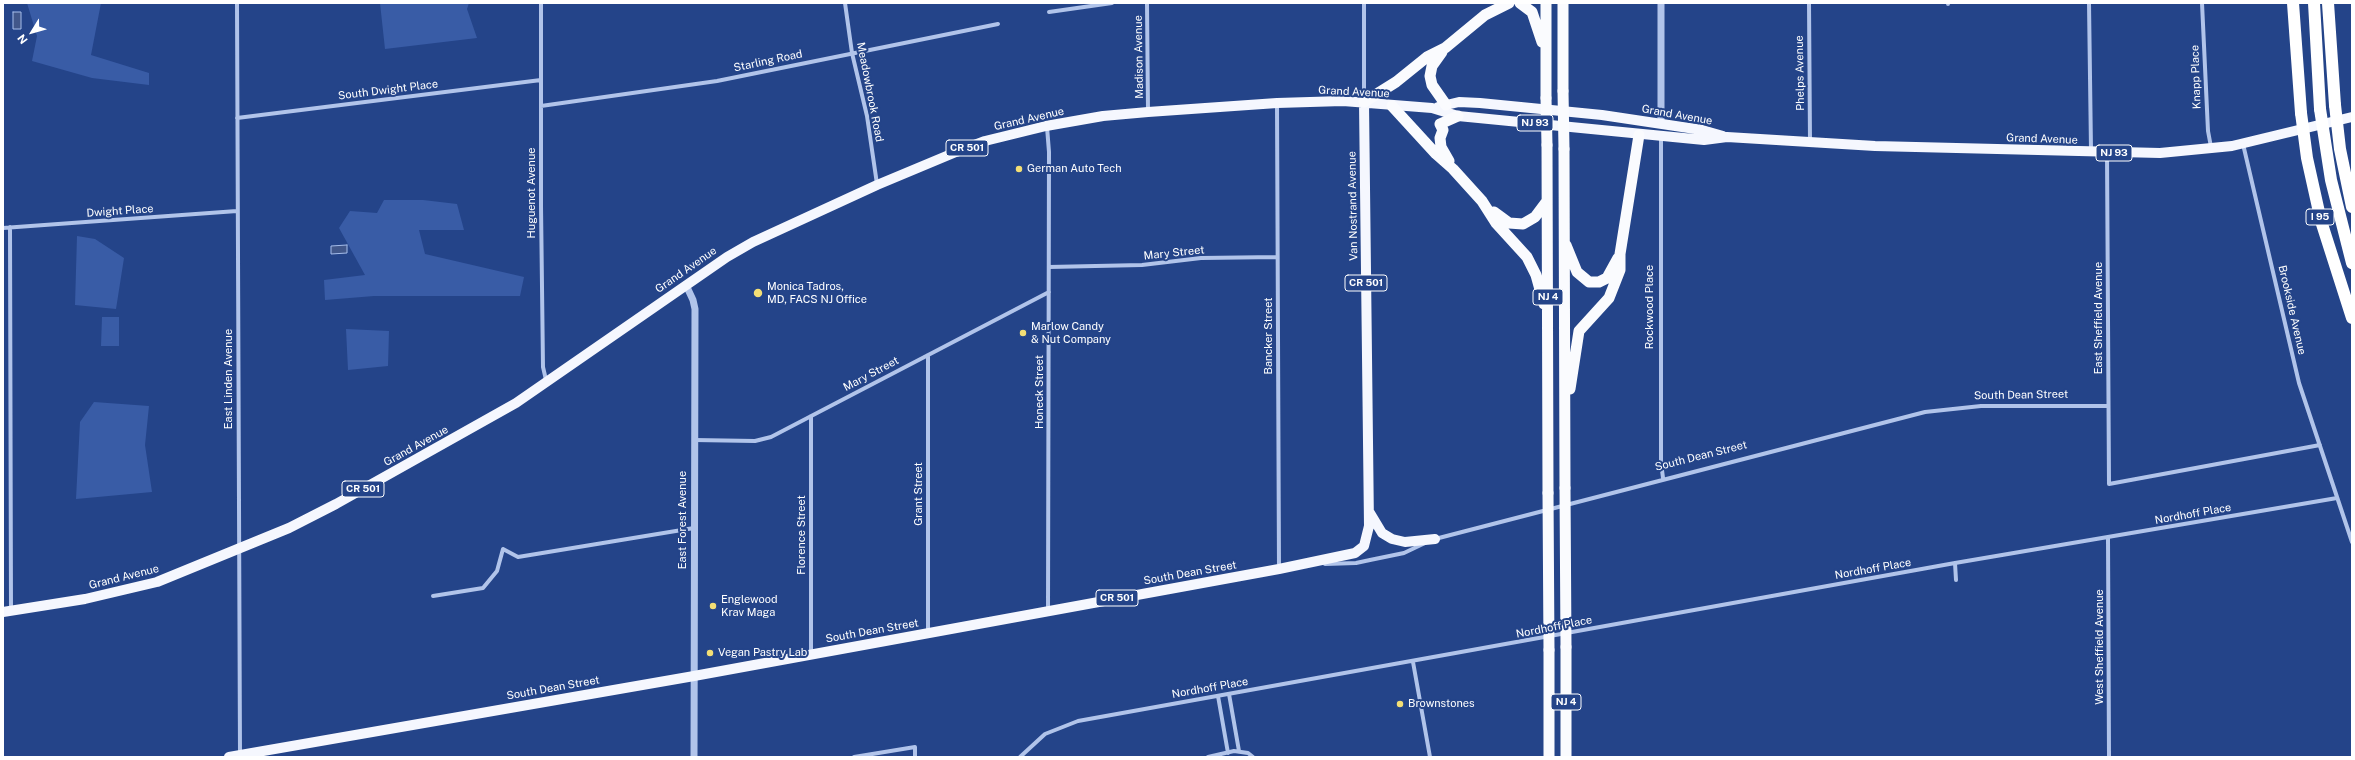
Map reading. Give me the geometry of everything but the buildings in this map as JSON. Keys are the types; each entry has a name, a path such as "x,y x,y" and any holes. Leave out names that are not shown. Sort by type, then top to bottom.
{"highway":[{"path":"1485,16 1496,3"},
{"path":"1364,102 1396,82 1427,57 1445,48 1485,16 1509,3"},
{"path":"1520,3 1528,6 1534,15 1546,56"},
{"name":"NJ 4","path":"1546,3 1549,757"},
{"name":"NJ 4","path":"1563,3 1566,757"},
{"name":"I 95","path":"2293,3 2301,113 2307,158 2321,220 2352,318"},
{"name":"I 95","path":"2314,3 2320,109 2331,180 2352,263"},
{"path":"2328,3 2335,105 2340,149 2352,207"},
{"path":"1445,48 1432,66 1430,76 1432,85 1446,105"},
{"path":"1392,106 1436,154 1453,169 1531,262 1548,319"},
{"path":"1453,169 1441,147 1440,138 1443,130 1440,124 1458,116"},
{"path":"1565,415 1579,331 1604,305 1613,291 1620,270 1620,254 1639,135"},
{"path":"1482,202 1504,221 1519,224 1527,223 1536,217 1547,201"},
{"path":"1564,239 1577,272 1589,282 1599,282 1607,278 1620,254"}],"main road":[{"name":"Grand Avenue","path":"7,611 85,599 144,586 238,550 336,504 508,408 726,257 753,242 877,185 985,142 1046,126 1097,117 1277,103 1364,102 1392,106 1432,108 1458,116 1639,135 1704,140 1727,137"},
{"name":"Van Nostrand Avenue","path":"1360,550 1368,534 1369,512 1364,102"},
{"name":"Grand Avenue","path":"1432,108 1459,102 1480,103 1661,123 1702,130 1727,137 1810,143 2107,153 2172,153 2211,149 2243,144 2352,117"},
{"path":"1369,512 1382,533 1392,539 1405,542 1434,539"},
{"name":"South Dean Street","path":"228,757 694,676 1306,564 1348,556 1360,550"}],"street":[{"name":"East Linden Avenue","path":"238,3 238,550 240,755"},
{"name":"Huguenot Avenue","path":"541,3 543,368 547,382"},
{"name":"Meadowbrook Road","path":"845,3 852,53 867,116 877,185"},
{"path":"1049,12 1112,3"},
{"name":"Madison Avenue","path":"1147,3 1148,112"},
{"name":"Van Nostrand Avenue","path":"1364,3 1364,102"},
{"path":"1661,3 1661,123"},
{"name":"Phelps Avenue","path":"1809,3 1810,143"},
{"path":"2089,3 2091,152"},
{"name":"Knapp Place","path":"2202,3 2208,131 2211,149"},
{"name":"Starling Road","path":"541,106 717,81 998,24"},
{"name":"South Dwight Place","path":"237,118 541,80"},
{"name":"Bancker Street","path":"1277,103 1279,569"},
{"name":"Honeck Street","path":"1046,126 1049,152 1048,611"},
{"name":"Rockwood Place","path":"1661,136 1661,462 1663,478"},
{"name":"Brookside Avenue","path":"2243,144 2299,383 2332,478 2352,542"},
{"name":"East Sheffield Avenue","path":"2107,153 2109,484 2320,445"},
{"name":"Dwight Place","path":"3,228 238,211"},
{"path":"7,611 10,227"},
{"name":"Mary Street","path":"1049,267 1142,265 1212,258 1277,257"},
{"name":"East Forest Avenue","path":"686,285 693,300 695,309 694,757"},
{"name":"Mary Street","path":"694,440 761,441 1049,292"},
{"name":"Grant Street","path":"928,355 928,632"},
{"name":"South Dean Street","path":"1306,564 1360,562 1404,553 1434,539 1663,478 1925,412 1981,406 2108,406"},
{"name":"Florence Street","path":"811,416 811,654"},
{"name":"Nordhoff Place","path":"1020,757 1038,738 1068,723 1413,662 1955,563 2337,498"},
{"path":"433,596 483,588 497,571 503,549 518,557 694,528"},
{"name":"West Sheffield Avenue","path":"2108,538 2109,757"},
{"path":"1955,563 1956,580"},
{"path":"1413,662 1430,757"},
{"path":"1229,694 1239,751"},
{"path":"1218,696 1228,752"},
{"path":"854,757 915,747 915,757"},
{"path":"1208,757 1239,751 1248,753 1253,757"}],"shaded area":[{"path":"27,3 101,3 91,55 149,73 149,85 92,78 32,61 37,36"},
{"path":"380,3 469,3 467,9 477,38 385,49"},
{"path":"13,12 21,12 21,29 13,29"},
{"path":"384,200 423,200 457,204 464,230 419,230 425,254 524,277 520,296 374,296 325,300 324,280 365,275 339,228 350,211 377,213"},
{"path":"77,236 95,239 124,258 116,309 75,305"},
{"path":"347,245 347,253 331,254 331,246"},
{"path":"102,317 119,317 119,346 101,346"},
{"path":"346,329 389,331 388,366 348,370"},
{"path":"94,402 149,406 145,445 152,492 76,499 80,422"}],"place":[{"name":"German Auto Tech","path":"1019,169"},
{"name":"Monica Tadros, MD, FACS NJ Office","path":"758,293"},
{"name":"Marlow Candy & Nut Company","path":"1023,333"},
{"name":"Englewood Krav Maga","path":"713,606"},
{"name":"Vegan Pastry Lab","path":"710,653"},
{"name":"Brownstones","path":"1400,704"}]}
